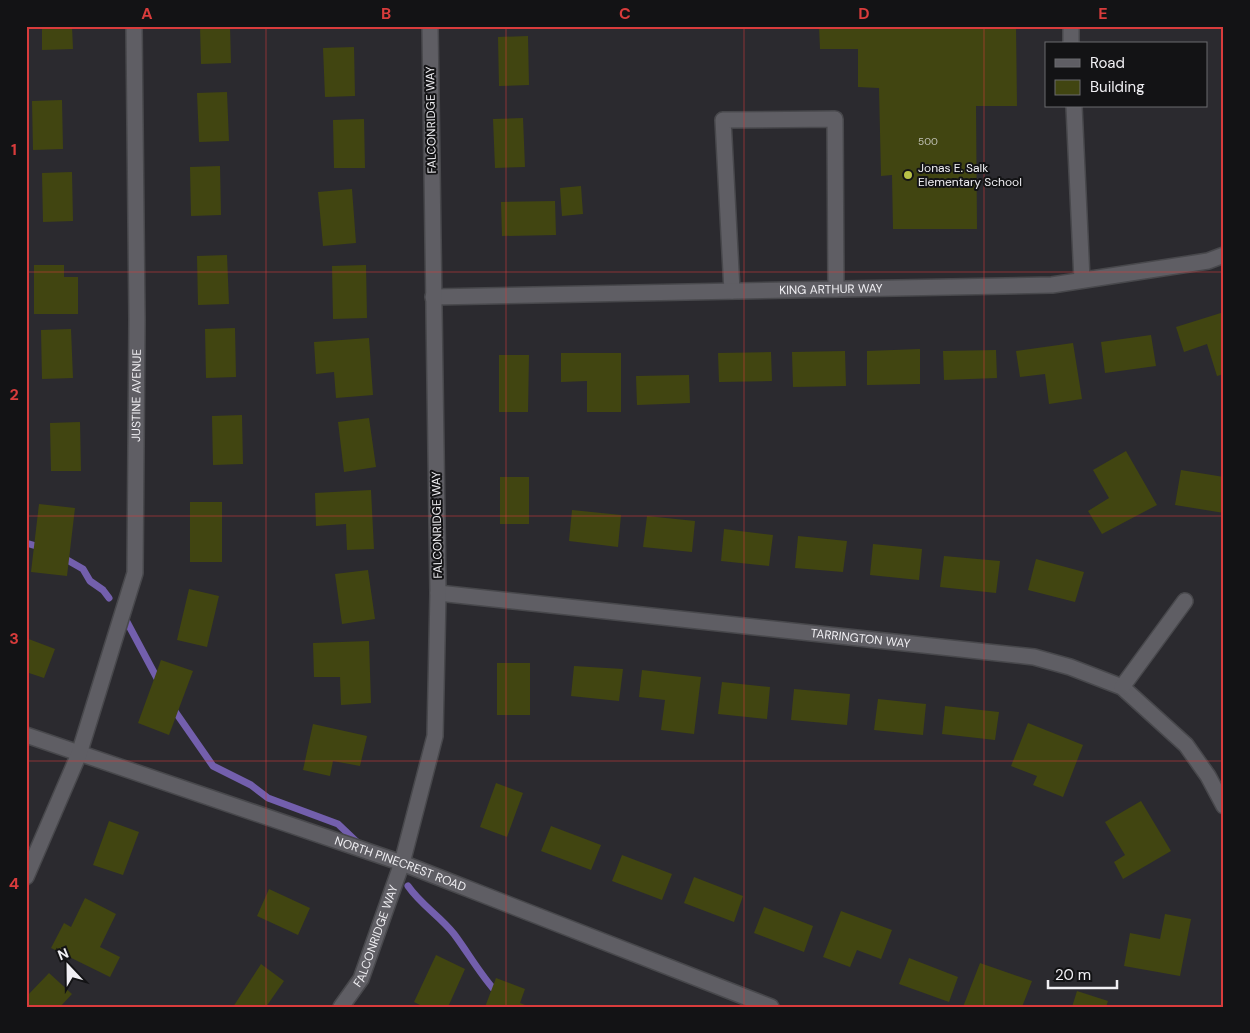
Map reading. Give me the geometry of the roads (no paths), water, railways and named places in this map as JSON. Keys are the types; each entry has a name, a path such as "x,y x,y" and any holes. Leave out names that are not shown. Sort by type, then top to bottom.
{"street":[{"name":"JUSTINE AVENUE","path":"26,877 79,754 136,573 137,310 134,26"},
{"name":"FALCONRIDGE WAY","path":"341,1007 361,979 402,863 435,736 438,593 430,26"},
{"path":"1070,26 1071,42"},
{"path":"1074,108 1082,280"},
{"path":"732,291 723,120 835,119 836,289"},
{"name":"KING ARTHUR WAY","path":"433,297 1052,285 1208,261 1224,255"},
{"name":"TARRINGTON WAY","path":"438,593 1034,657 1070,667 1122,687 1186,746 1208,776 1224,806"},
{"path":"1122,687 1185,601"},
{"name":"NORTH PINECREST ROAD","path":"26,735 402,863 771,1007"}],"waterway":[{"path":"26,543 43,548"},
{"path":"62,557 83,569 90,581 103,590 109,598"},
{"path":"127,622 159,682"},
{"path":"172,707 213,766 251,785 268,798 338,824 359,844"},
{"path":"408,886 454,934 498,994"}],"place":[{"name":"Jonas E. Salk Elementary School","path":"908,175"}]}
